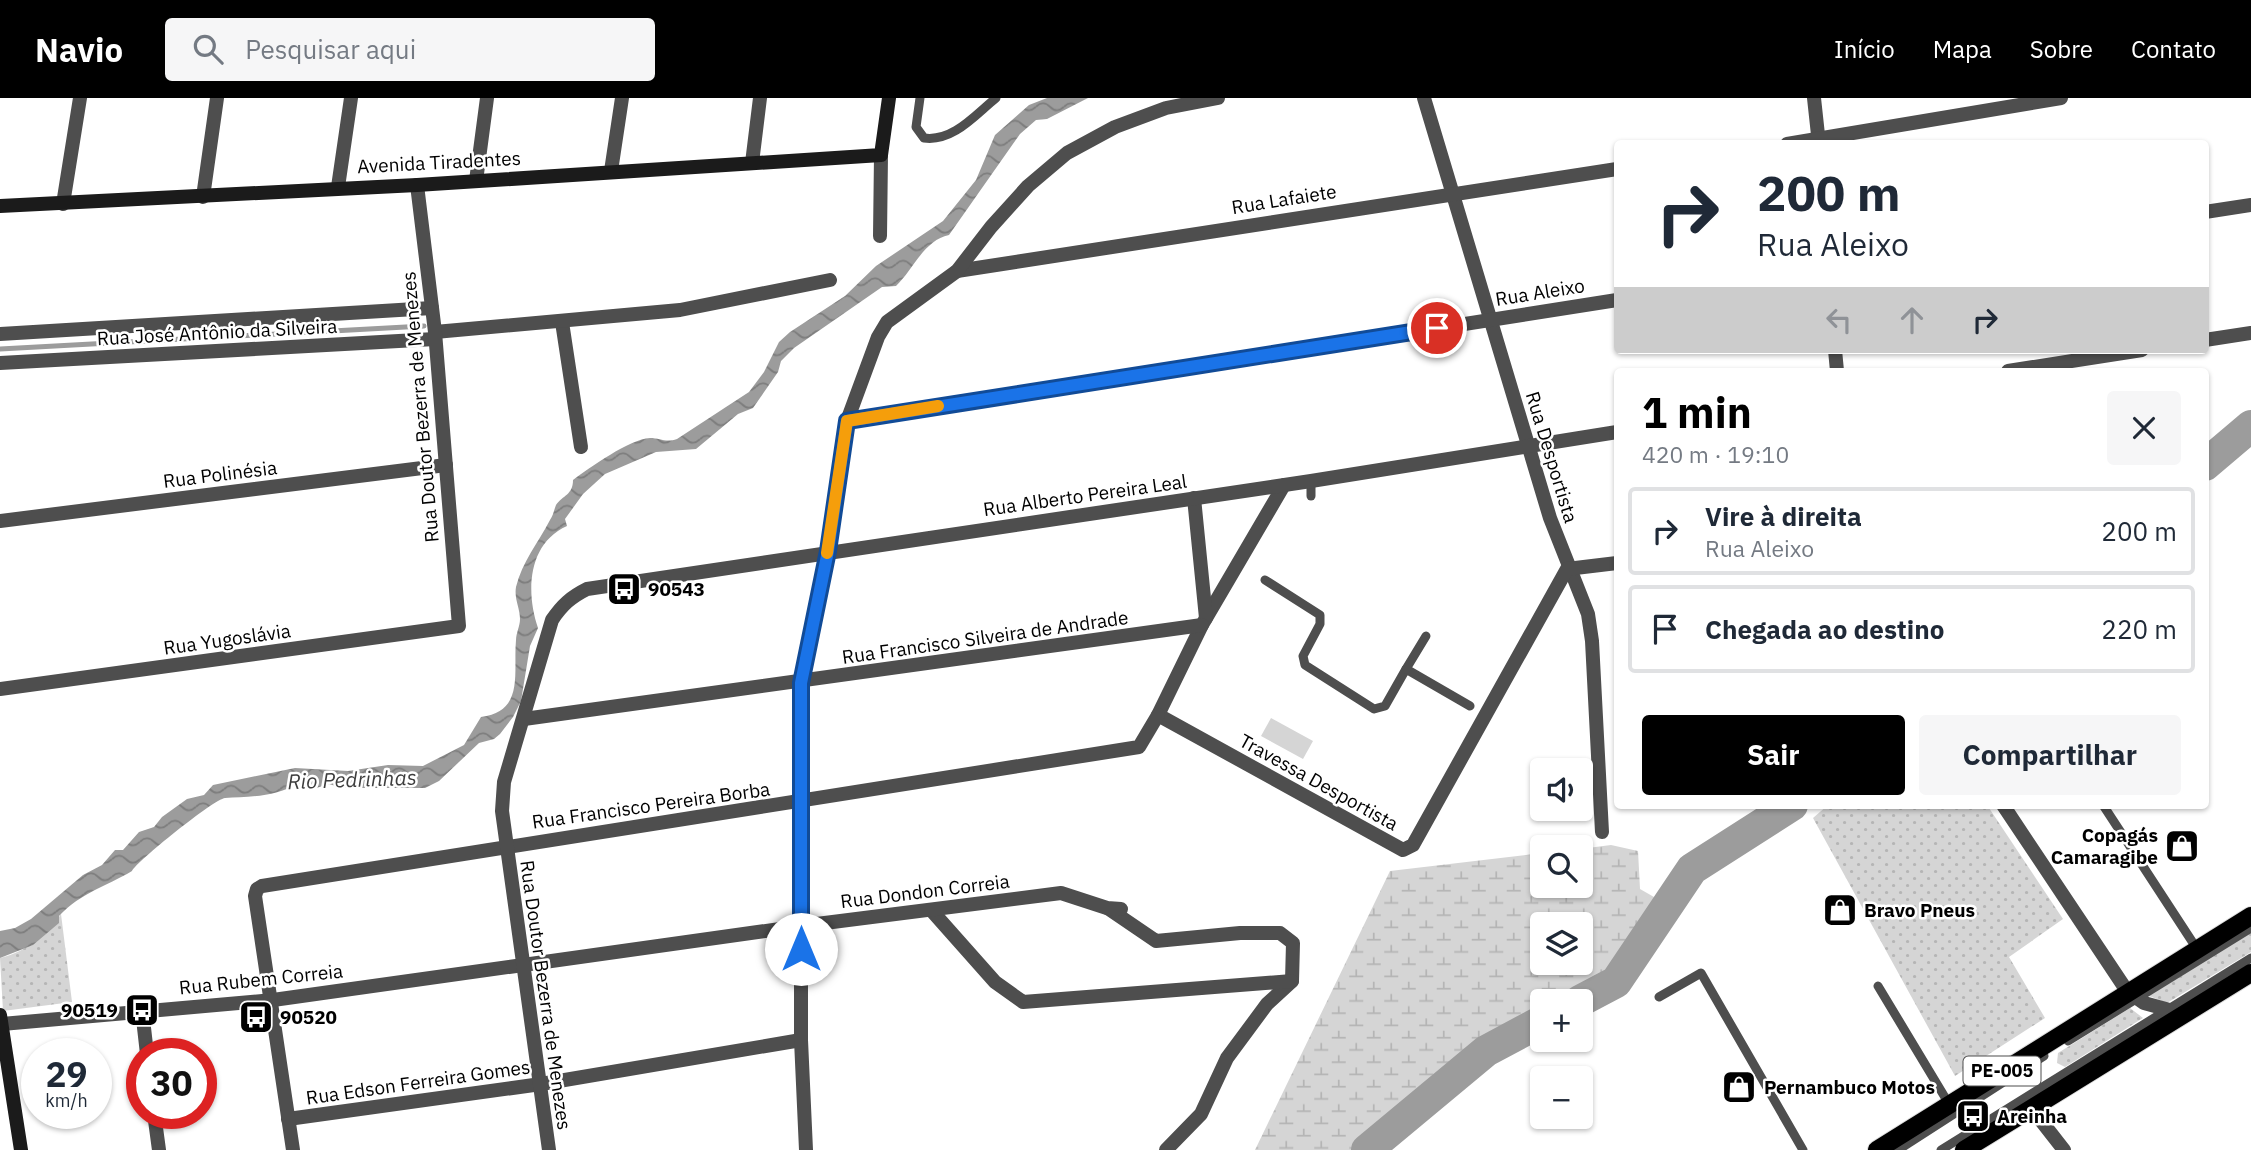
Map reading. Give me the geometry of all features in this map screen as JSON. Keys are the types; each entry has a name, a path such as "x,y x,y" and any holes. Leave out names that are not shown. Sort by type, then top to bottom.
{"main road":[{"name":"PE-005","path":"1877,1150 2131,995 2197,949 2251,916"},
{"name":"PE-005","path":"1964,1150 2032,1109 2176,1012 2251,972"}],"street":[{"path":"63,204 80,98"},
{"path":"203,197 217,98"},
{"path":"338,187 351,98"},
{"path":"476,181 487,98"},
{"path":"611,171 622,98"},
{"path":"752,163 760,98"},
{"path":"880,236 881,155 889,98"},
{"path":"806,1150 801,1040 801,683 828,551 847,421 878,337 887,322 957,271 991,227 1028,186 1067,153 1115,127 1166,108 1218,98"},
{"name":"Rua Desportista","path":"1424,98 1567,569 1588,614 1592,641 1602,832"},
{"path":"1814,98 1819,140"},
{"path":"1825,140 2061,98"},
{"name":"Avenida Tiradentes","path":"0,206 417,185 881,155"},
{"name":"Rua Lafaiete","path":"957,271 1614,169"},
{"name":"Rua Doutor Bezerra de Menezes","path":"417,185 435,335 459,626"},
{"path":"2209,211 2251,205"},
{"name":"Rua José Antônio da Silveira","path":"0,363 435,335 680,310 831,280"},
{"name":"Rua Aleixo","path":"847,421 1614,300"},
{"name":"Rua José Antônio da Silveira","path":"0,334 432,308"},
{"path":"562,322 581,447"},
{"path":"2209,339 2251,333"},
{"path":"2027,368 2116,354"},
{"name":"Rua Alberto Pereira Leal","path":"562,605 587,589 1284,485 1311,489 1528,445 1614,432"},
{"name":"Rua Polinésia","path":"0,521 446,465"},
{"path":"1158,715 1204,621 1284,485"},
{"path":"1194,498 1204,621"},
{"path":"1567,569 1614,563"},
{"name":"Travessa Desportista","path":"1158,715 1406,850 1413,845 1567,569"},
{"name":"Rua Doutor Bezerra de Menezes","path":"549,1150 502,811 504,782 552,620 562,605"},
{"name":"Rua Francisco Silveira de Andrade","path":"524,719 801,683 1204,621"},
{"name":"Rua Yugoslávia","path":"0,689 459,626"},
{"name":"Rua Francisco Pereira Borba","path":"273,1000 255,896 262,886 505,845 800,802 1139,747 1158,715"},
{"path":"2006,809 2131,995 2176,1012"},
{"name":"Rua Dondon Correia","path":"524,965 1061,893 1114,909 1156,941 1240,933 1280,933 1293,943 1292,981"},
{"path":"932,911 1006,993 1023,1002 1292,981"},
{"name":"Rua Rubem Correia","path":"1,1019 273,1000 524,965"},
{"path":"1166,1150 1201,1114 1227,1058 1267,1004 1292,981"},
{"path":"273,1000 293,1150"},
{"path":"142,1010 145,1038"},
{"path":"1,1019 21,1150"},
{"name":"Rua Edson Ferreira Gomes","path":"288,1119 541,1084 801,1040"},
{"path":"2032,1109 2064,1150"},
{"path":"156,1129 159,1150"}],"lane":[{"path":"920,98 916,127 924,138 934,140 955,132 996,98"},
{"path":"1265,580 1320,614 1320,624 1303,656 1308,668 1377,710 1385,706 1426,636"},
{"path":"1406,669 1469,706"},
{"path":"2106,809 2197,949"},
{"path":"1898,1150 2131,995 2251,928"},
{"path":"1941,1150 2176,1012 2251,958"},
{"path":"1659,997 1701,973 1803,1150"},
{"path":"1878,986 1949,1104"}],"green space":[{"path":"1271,718 1313,741 1303,759 1261,736"},
{"path":"1823,809 1990,809 2063,919 2009,957 2045,1018 1955,1076 1813,818"},
{"path":"1611,845 1638,851 1640,889 1668,905 1616,982 1593,994 1593,989 1530,989 1530,1027 1486,1051 1367,1150 1255,1150 1390,871 1530,854 1530,898 1593,898 1593,847"},
{"path":"61,914 72,1002 3,1011 0,958 19,952 35,942"},
{"path":"2251,932 2251,952 2167,1003 2149,996"},
{"path":"2130,1008 2143,1018 2065,1067 2057,1063 2058,1053"}],"water":[{"name":"Rio Pedrinhas","path":"1047,98 1088,98 1047,119 1036,120 1020,134 949,235 940,238 926,249 896,286 882,287 794,348 781,361 778,372 753,408 738,414 696,449 656,452 605,474 583,494 565,519 567,526 554,534 537,557 531,585 538,628 530,646 521,701 513,717 494,739 479,743 439,781 425,788 342,788 329,784 310,790 298,783 271,794 218,801 176,832 132,871 85,895 68,908 59,916 59,923 33,945 0,958 0,931 15,928 31,919 83,875 102,865 115,850 123,850 139,832 154,827 162,817 187,799 204,795 213,785 295,768 348,771 388,765 423,766 464,745 481,717 495,714 511,699 520,619 516,587 526,561 556,505 571,489 573,480 632,443 650,438 677,439 749,392 764,372 779,342 845,296 876,266 943,221 976,180 995,135 1029,105"}],"waterway":[{"path":"0,349 424,326"},
{"path":"2209,462 2251,426"},
{"path":"1593,994 1616,982 1692,869 1786,809"},
{"path":"1367,1150 1486,1051 1530,1027"}],"slow traffic":[{"path":"827,553 847,421 938,406"}],"place":[{"name":"90543","path":"624,589"},
{"name":"Copagás Camaragibe","path":"2182,846"},
{"name":"Bravo Pneus","path":"1840,910"},
{"name":"90519","path":"142,1010"},
{"name":"90520","path":"256,1017"},
{"name":"Pernambuco Motos","path":"1739,1087"},
{"name":"Areinha","path":"1973,1116"}],"route":[{"path":"801,949 801,683 828,551 847,421 1437,328"}]}
